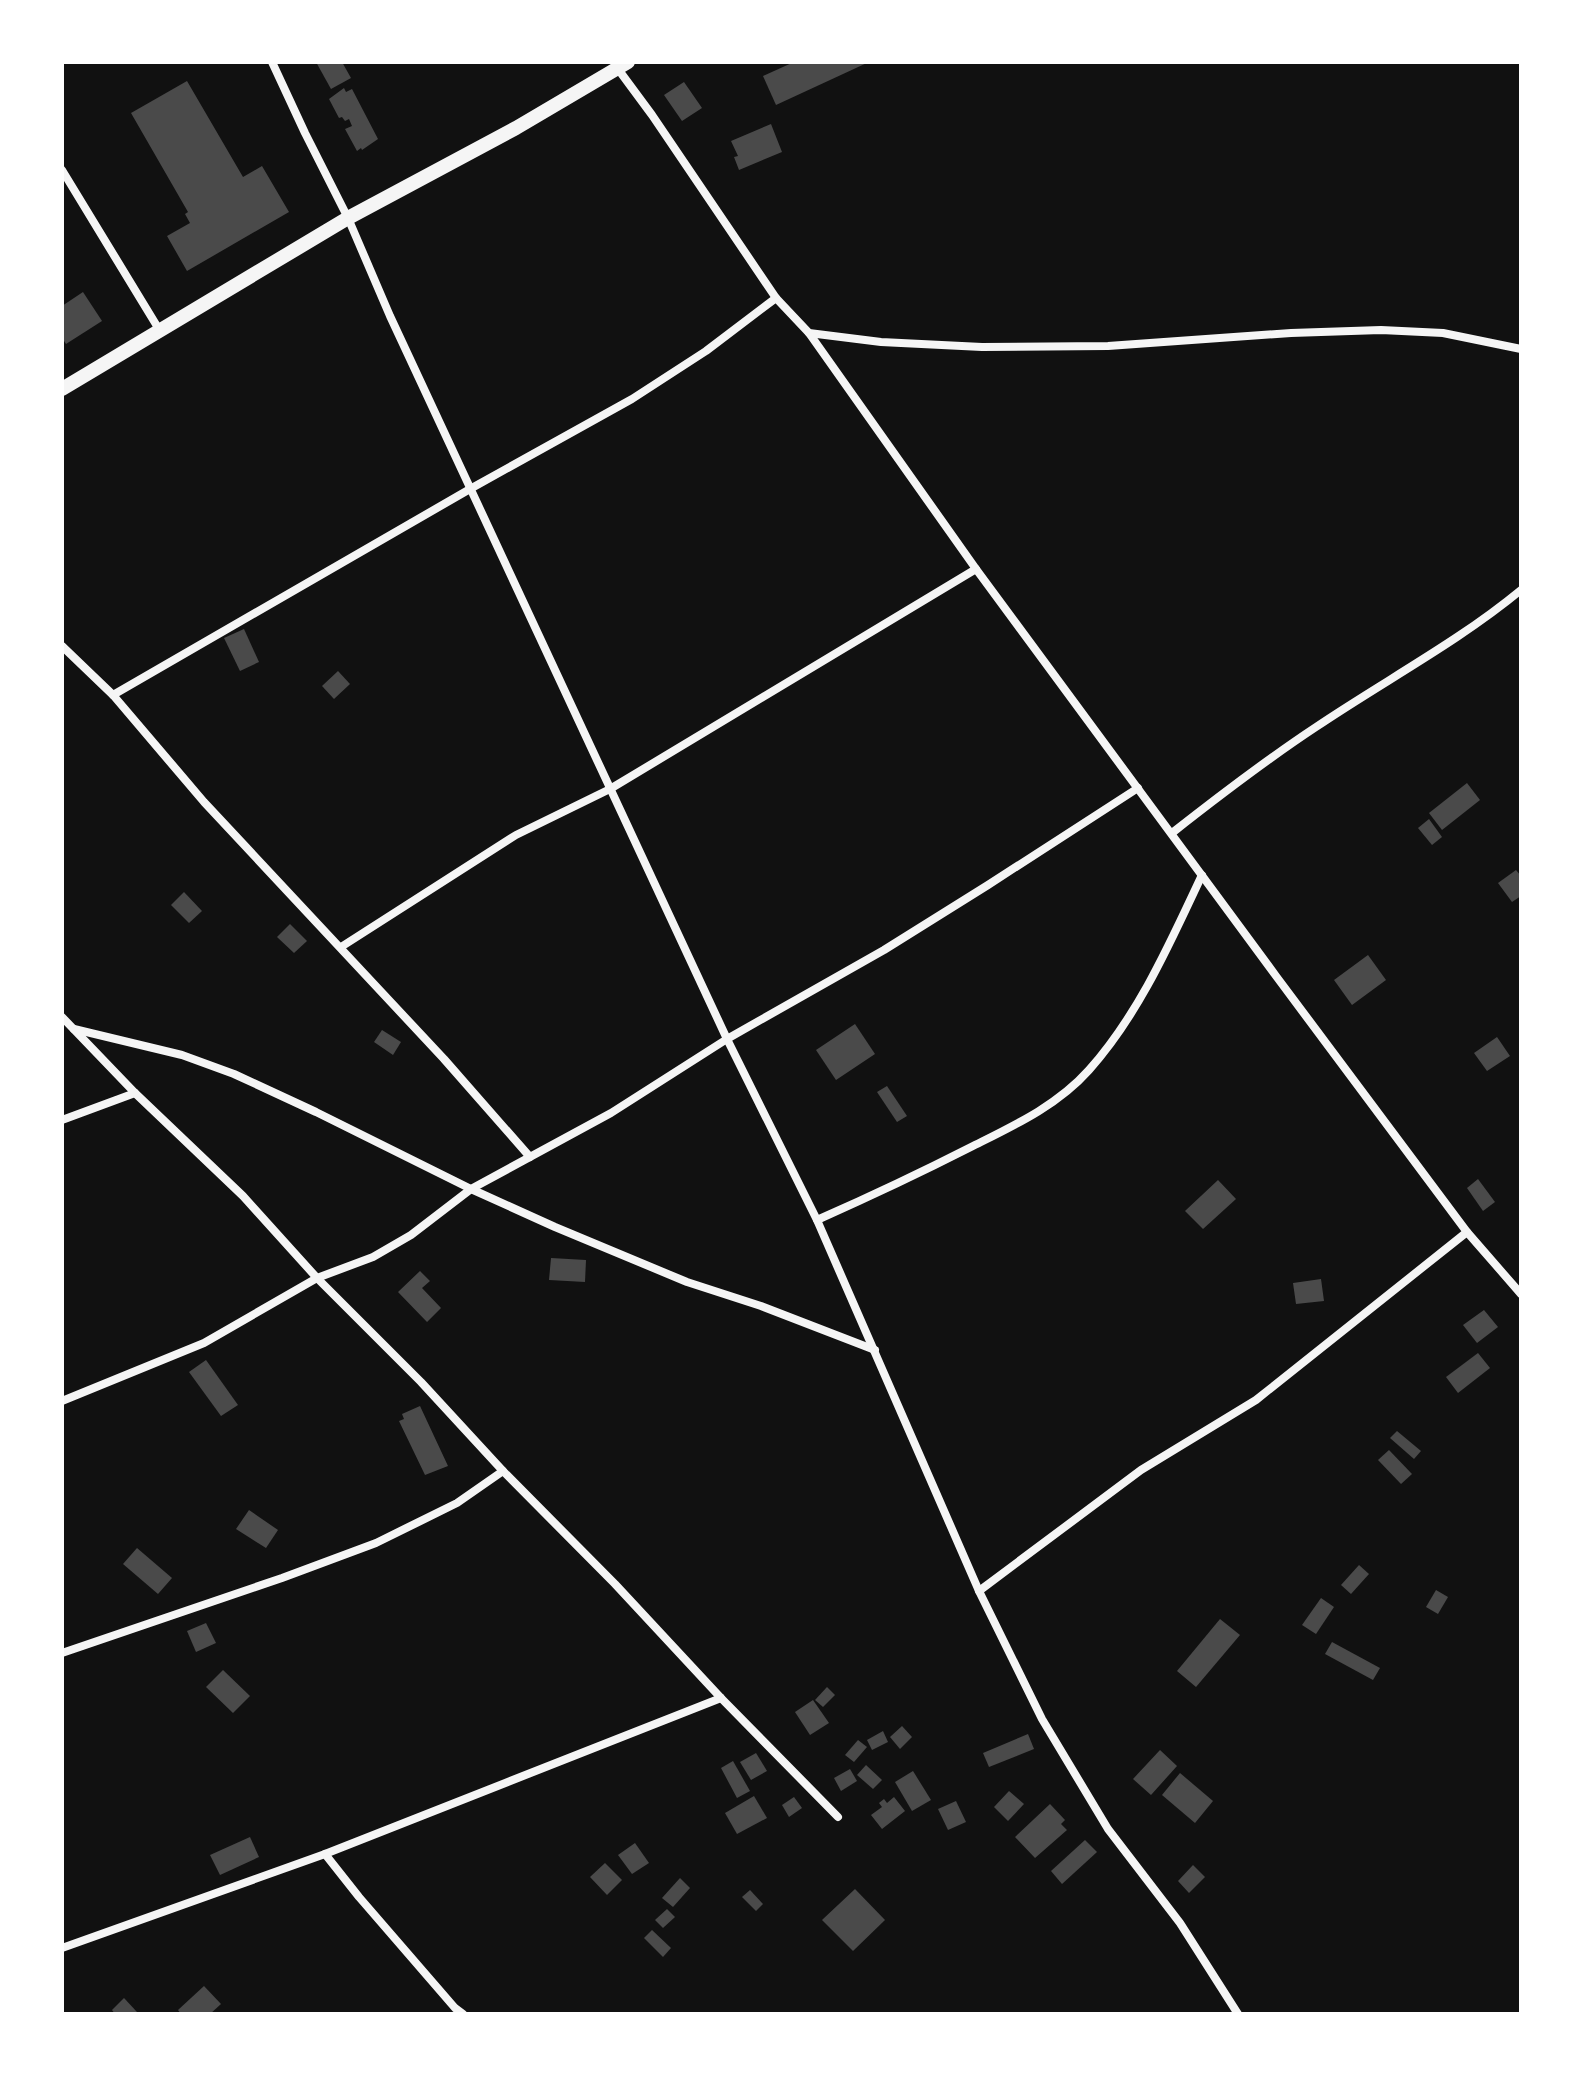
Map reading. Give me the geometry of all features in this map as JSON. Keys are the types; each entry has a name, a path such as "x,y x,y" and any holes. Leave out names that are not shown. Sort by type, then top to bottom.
{"main road":[{"path":"62,389 348,218 516,128 623,65"}],"street":[{"path":"272,62 348,218 390,316 727,1039 817,1220 979,1591 1042,1719 1108,1829 1180,1923 1238,2014"},
{"path":"623,65 652,115 776,298 809,333 976,569 1467,1232 1521,1294"},
{"path":"62,170 160,331"},
{"path":"113,695 632,399 706,351 776,298"},
{"path":"809,333 881,342 982,347 1108,346 1381,330 1443,333 1521,349"},
{"path":"341,947 516,835 610,789 976,569"},
{"path":"1172,833 1304,735 1488,617 1521,590"},
{"path":"62,646 113,695 204,802 444,1059 530,1157"},
{"path":"62,1401 204,1343 317,1278 373,1257 411,1235 471,1189 611,1113 727,1039 884,950 1138,788"},
{"path":"817,1220 880,1192 1043,1109 1087,1073 1121,1030 1165,954 1202,875"},
{"path":"62,1017 135,1093 243,1196 317,1278 421,1382 838,1817"},
{"path":"73,1029 182,1055 234,1074 555,1227 687,1282 761,1306 875,1350"},
{"path":"62,1120 135,1093"},
{"path":"979,1591 1141,1470 1256,1400 1467,1232"},
{"path":"62,1653 376,1543 457,1503 503,1471"},
{"path":"62,1948 325,1854 721,1698"},
{"path":"325,1854 398,1943 463,2014"}],"building":[{"path":"316,62 342,62 351,78 331,89"},
{"path":"794,62 869,62 776,105 763,76"},
{"path":"187,81 243,177 262,166 289,212 187,271 167,236 190,223 185,214 188,212 131,113"},
{"path":"684,82 702,108 682,121 664,95"},
{"path":"344,88 346,92 352,89 378,139 362,150 357,151 345,129 352,126 349,119 339,118 329,99"},
{"path":"771,124 782,152 739,170 734,157 738,156 731,141"},
{"path":"83,292 102,321 66,344 62,338 62,306"},
{"path":"244,629 259,662 240,671 224,638"},
{"path":"338,671 350,684 334,699 322,686"},
{"path":"1467,783 1480,800 1442,830 1429,813"},
{"path":"1429,819 1442,837 1432,845 1418,828"},
{"path":"1516,870 1521,876 1521,896 1512,902 1498,883"},
{"path":"184,892 202,911 189,923 171,905"},
{"path":"290,924 307,941 294,953 277,937"},
{"path":"1368,955 1386,980 1352,1005 1334,980"},
{"path":"855,1024 875,1054 836,1080 816,1050"},
{"path":"382,1030 401,1042 393,1055 374,1042"},
{"path":"1497,1037 1510,1056 1487,1071 1474,1053"},
{"path":"887,1086 907,1116 897,1122 877,1092"},
{"path":"1478,1179 1495,1202 1483,1211 1467,1188"},
{"path":"1218,1180 1236,1199 1203,1229 1185,1211"},
{"path":"551,1258 586,1260 585,1282 549,1280"},
{"path":"420,1271 430,1281 422,1288 441,1308 427,1322 398,1292"},
{"path":"1321,1279 1324,1301 1296,1304 1293,1283"},
{"path":"1484,1310 1498,1327 1477,1343 1463,1325"},
{"path":"1478,1353 1490,1368 1458,1393 1446,1377"},
{"path":"206,1360 238,1405 221,1416 189,1372"},
{"path":"420,1406 448,1466 425,1475 399,1421 404,1419 402,1414"},
{"path":"1397,1431 1421,1451 1414,1459 1390,1438"},
{"path":"1389,1450 1412,1474 1401,1484 1378,1460"},
{"path":"249,1510 278,1530 266,1548 236,1529"},
{"path":"137,1548 172,1578 158,1594 123,1564"},
{"path":"1359,1565 1369,1574 1351,1594 1341,1585"},
{"path":"1436,1590 1448,1597 1438,1614 1426,1607"},
{"path":"1321,1598 1334,1607 1316,1634 1302,1625"},
{"path":"1220,1619 1240,1635 1196,1687 1177,1671"},
{"path":"206,1623 216,1643 196,1652 187,1631"},
{"path":"1332,1642 1380,1668 1373,1680 1325,1654"},
{"path":"223,1670 250,1696 233,1713 206,1687"},
{"path":"827,1687 835,1695 823,1707 815,1700"},
{"path":"813,1700 829,1723 810,1735 795,1712"},
{"path":"902,1726 912,1737 900,1749 890,1737"},
{"path":"883,1731 888,1742 872,1750 867,1740"},
{"path":"1028,1734 1034,1749 989,1767 983,1753"},
{"path":"858,1740 867,1747 854,1762 845,1755"},
{"path":"1160,1750 1177,1766 1151,1795 1133,1779"},
{"path":"756,1753 767,1771 751,1780 740,1762"},
{"path":"733,1761 750,1791 737,1798 721,1768"},
{"path":"866,1765 882,1780 873,1789 857,1775"},
{"path":"850,1769 857,1781 841,1791 834,1778"},
{"path":"913,1771 931,1800 912,1811 895,1782"},
{"path":"1180,1773 1213,1801 1195,1823 1162,1795"},
{"path":"1009,1791 1024,1804 1008,1821 994,1807"},
{"path":"754,1796 767,1818 737,1834 725,1813"},
{"path":"794,1797 802,1808 789,1817 782,1805"},
{"path":"894,1797 905,1811 882,1829 871,1815 882,1807 879,1803 884,1799 887,1803"},
{"path":"956,1801 966,1822 948,1830 938,1809"},
{"path":"1050,1804 1065,1820 1061,1824 1067,1830 1035,1858 1015,1837"},
{"path":"250,1837 259,1857 220,1875 210,1855"},
{"path":"1085,1840 1097,1852 1062,1884 1051,1871"},
{"path":"635,1843 649,1863 632,1874 618,1855"},
{"path":"605,1863 622,1880 607,1895 590,1877"},
{"path":"1193,1865 1205,1877 1189,1893 1178,1881"},
{"path":"680,1878 690,1888 673,1907 662,1898"},
{"path":"855,1889 885,1920 853,1951 822,1920"},
{"path":"750,1890 763,1904 756,1911 742,1897"},
{"path":"667,1909 675,1917 663,1928 655,1920"},
{"path":"652,1930 671,1948 663,1957 644,1938"},
{"path":"204,1986 221,2004 210,2014 181,2014 178,2010"},
{"path":"124,1998 137,2012 115,2014 112,2010"}]}
